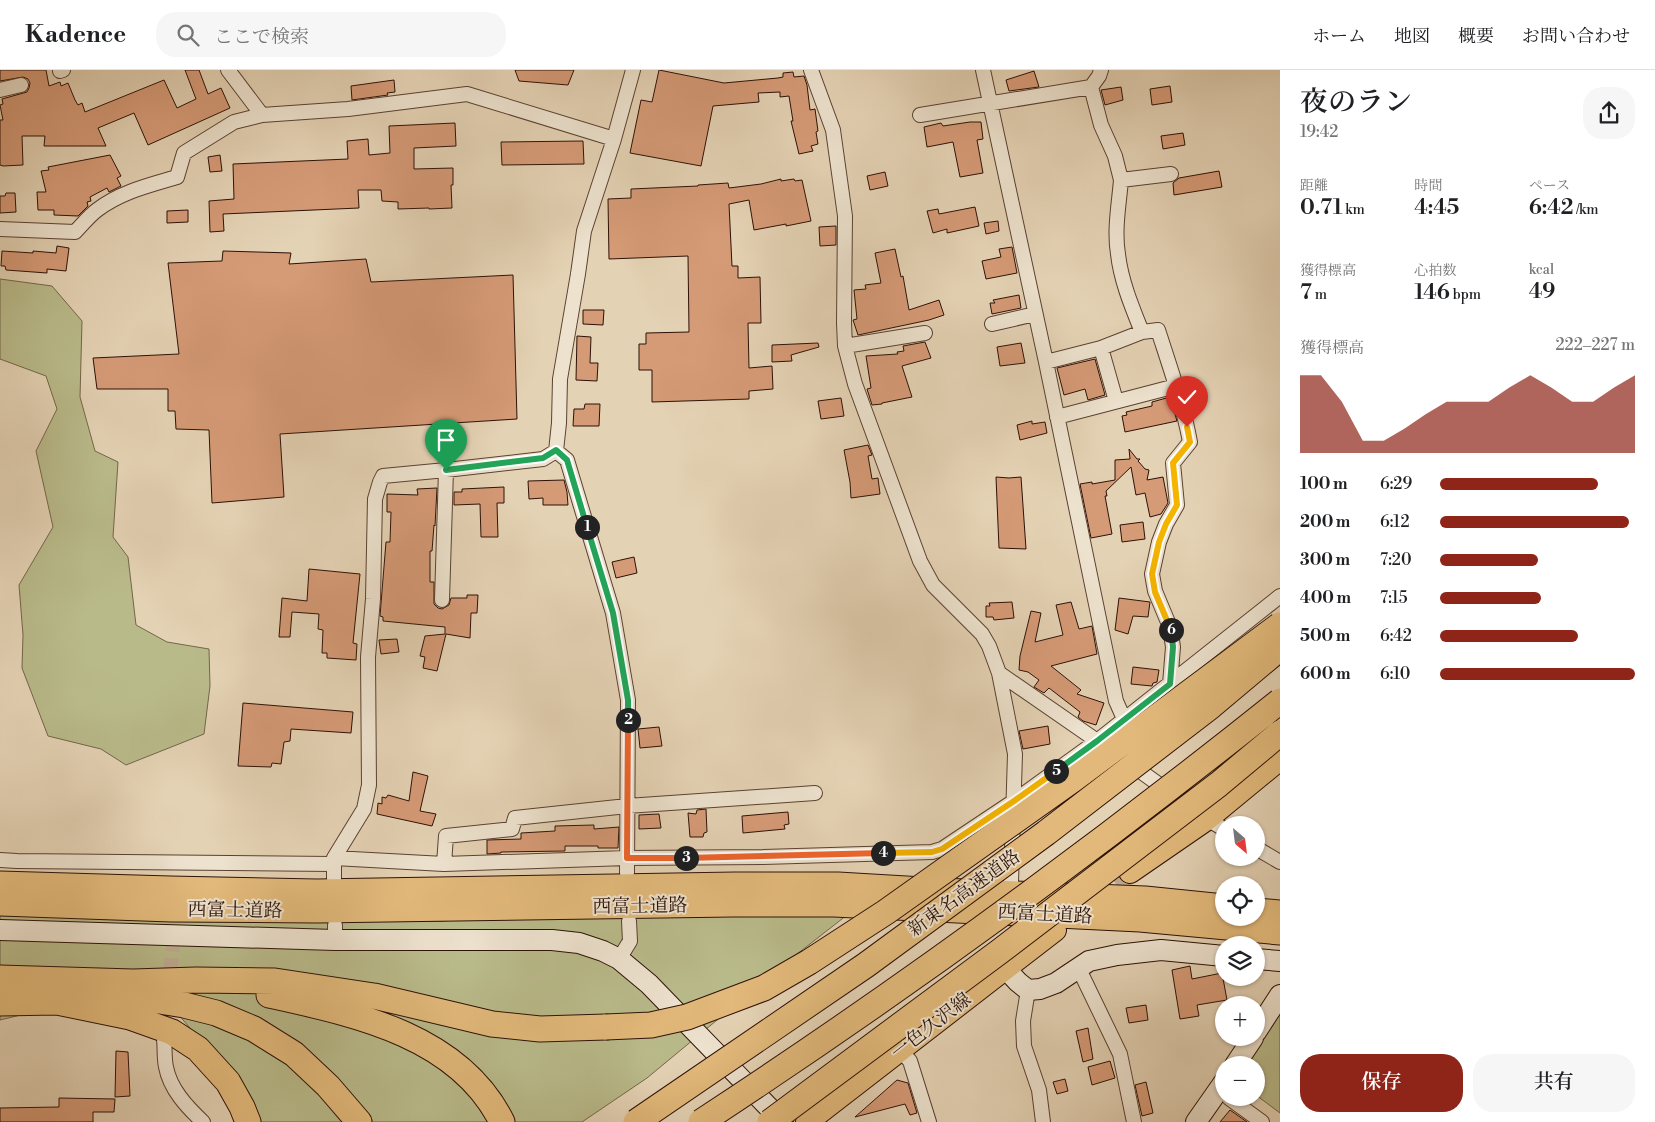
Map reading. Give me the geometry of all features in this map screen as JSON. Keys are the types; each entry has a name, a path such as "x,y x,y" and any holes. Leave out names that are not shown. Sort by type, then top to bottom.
{"highway":[{"path":"0,978 133,982 196,980 285,982 374,996 492,1024 540,1029 651,1025 687,1017 764,988 809,962 886,912 1075,778 1280,625"},
{"name":"新東名高速道路","path":"636,1122 913,931 1046,833 1187,724 1280,648"},
{"name":"新東名高速道路","path":"701,1122 921,973 1106,837 1280,701"},
{"path":"770,1122 999,952 1219,784 1280,733"},
{"name":"西富士道路","path":"0,884 317,892 735,884 838,885 1145,899 1215,906"},
{"name":"西富士道路","path":"0,903 170,909 318,910 834,904 1140,919 1280,932"},
{"path":"1265,912 1280,913"},
{"path":"196,980 323,1007 384,1025 424,1043 454,1062 477,1085 496,1109 502,1122"},
{"path":"0,1003 58,1002 128,996 184,1005 216,1013 254,1029 294,1054 328,1086 359,1122"},
{"path":"58,1002 130,1017 172,1032 198,1049 228,1082 248,1122"}],"main road":[{"path":"1223,816 1280,758"},
{"path":"1130,872 1215,824"},
{"name":"一色久沢線","path":"807,1122 1055,930"}],"street":[{"path":"228,70 262,116"},
{"path":"556,450 560,379 584,231 614,139 633,70"},
{"path":"812,70 833,130 845,216 845,346 856,384 920,561 933,585 982,634 999,672 1015,754 1011,882"},
{"path":"983,70 1116,701 1124,719"},
{"path":"920,115 1091,87 1101,70"},
{"path":"0,90 21,85"},
{"path":"1091,87 1101,125 1115,156 1121,180 1117,227 1118,254 1124,283 1142,332"},
{"path":"0,229 75,232 97,210 118,198 142,187 177,178 184,152 234,122 262,116 348,109 467,94 614,139"},
{"path":"1121,180 1171,174"},
{"path":"992,324 1035,314"},
{"path":"1046,362 1101,348 1142,332 1158,330 1176,386 1190,442 1173,463 1177,505 1166,524 1159,542 1152,574 1155,592 1170,626 1173,647 1170,684"},
{"path":"845,346 925,333"},
{"path":"1101,348 1116,401"},
{"path":"1057,417 1176,386"},
{"path":"334,879 333,861 364,809 369,785 367,663 373,599 375,499 383,476 543,458 556,450"},
{"path":"556,450 567,460 613,613 628,700 627,873"},
{"path":"442,600 446,470"},
{"path":"0,860 333,861 444,864 932,852 942,849 1014,801 1097,741 1280,596"},
{"path":"999,672 1215,824"},
{"path":"444,864 446,836 512,829 515,818 627,806 815,794"},
{"path":"1265,853 1280,862"},
{"path":"1011,921 1008,966 1018,982 1028,990 1040,989 1056,983 1089,961 1117,955 1161,950 1215,955"},
{"path":"619,959 630,941 628,922"},
{"path":"0,930 335,932 552,940 579,943 619,959 649,984 783,1122"},
{"path":"1265,960 1280,962"},
{"path":"1078,967 1120,1054 1134,1122"},
{"path":"1028,990 1023,1021 1024,1046 1039,1090 1043,1122"},
{"path":"1265,1018 1280,995"},
{"path":"164,1039 166,1068 174,1089 187,1107 203,1122"},
{"path":"900,1050 910,1061 930,1122"},
{"path":"1196,1122 1215,1101"},
{"path":"1242,1106 1262,1122"}],"green space":[{"path":"0,279 52,286 82,321 80,397 95,451 118,462 113,537 128,557 136,625 167,642 209,649 210,686 204,734 126,765 101,749 48,736 22,668 23,635 19,585 53,527 36,451 57,409 46,376 0,359"},
{"path":"0,913 289,920 441,921 512,916 847,915 647,1078 582,1122 247,1122 234,1079 171,1006 41,1010 0,1020"},
{"path":"1280,1010 1280,1113 1265,1102 1265,1056 1252,1056 1258,1046 1265,1046 1265,1034"}],"building":[{"path":"0,70 46,70 49,86 60,82 61,86 68,83 75,100 78,105 82,103 85,112 164,80 177,108 196,99 185,70 199,70 208,94 221,88 230,108 148,145 134,113 98,128 106,146 44,146 45,136 22,136 23,165 3,166 0,165 0,120 3,120 0,105 3,104 2,99 27,92 30,83 28,79 23,77 0,81"},
{"path":"515,70 574,70 568,85 519,81"},
{"path":"659,70 724,83 778,78 783,77 783,73 793,72 794,77 804,76 810,110 815,109 818,144 811,146 813,151 799,154 791,121 793,121 789,96 780,97 780,92 758,93 759,102 713,106 701,166 630,153 641,100 652,102"},
{"path":"1034,71 1039,87 1009,91 1006,80"},
{"path":"394,80 395,92 387,93 388,95 352,100 351,86"},
{"path":"1170,86 1172,102 1152,105 1150,89"},
{"path":"1121,87 1123,100 1105,105 1101,90"},
{"path":"981,122 983,139 977,140 983,173 960,177 953,142 927,147 924,127 941,123 943,126"},
{"path":"455,123 456,146 414,148 414,169 453,168 453,185 451,185 452,208 398,209 398,202 382,201 381,190 358,190 359,208 223,214 224,231 210,232 209,201 234,199 233,164 348,159 347,141 368,139 369,155 390,153 389,126"},
{"path":"1183,133 1185,145 1163,149 1161,136"},
{"path":"583,141 584,164 502,165 501,142"},
{"path":"110,155 121,176 117,178 121,186 109,192 107,188 90,197 91,201 87,202 88,206 78,216 54,215 54,210 38,210 37,192 46,192 41,171 49,170 48,167"},
{"path":"220,155 222,171 210,172 208,157"},
{"path":"1219,171 1222,187 1174,195 1173,183 1179,178"},
{"path":"885,172 888,186 870,190 867,176"},
{"path":"781,179 781,181 802,180 811,221 754,230 749,200 729,204 732,266 738,266 738,278 760,277 761,323 748,323 749,368 772,366 773,389 749,391 749,399 652,402 652,370 639,370 639,344 646,344 646,333 689,332 688,256 609,259 608,199 631,198 631,189 728,183 729,188 761,184"},
{"path":"6,193 15,193 16,212 0,213 0,196 5,196"},
{"path":"975,207 979,226 947,233 947,229 933,233 927,211 938,209 939,214"},
{"path":"188,210 188,222 167,223 167,211"},
{"path":"998,221 999,231 986,234 984,223"},
{"path":"836,226 836,245 820,246 819,227"},
{"path":"57,246 69,248 66,271 47,269 47,273 6,270 5,266 1,266 2,251 56,253"},
{"path":"1012,247 1017,273 986,279 982,261 1001,257 999,249"},
{"path":"895,249 901,277 903,276 909,310 939,300 944,315 858,335 853,320 857,319 854,290 866,289 865,285 881,283 875,253"},
{"path":"223,251 291,253 289,264 366,259 371,282 513,275 517,419 280,434 284,497 212,503 209,430 176,429 175,411 168,411 168,389 97,389 93,358 179,354 168,263 222,261"},
{"path":"1019,295 1021,308 992,314 990,303 995,303 993,300"},
{"path":"583,310 604,310 603,325 583,324"},
{"path":"577,336 591,337 590,363 598,363 597,381 576,380"},
{"path":"925,342 931,358 902,366 912,397 872,405 867,389 871,388 866,356 898,354 897,352 904,351 903,346"},
{"path":"818,343 819,347 791,355 792,361 772,362 772,345"},
{"path":"1021,343 1025,363 1000,366 997,347"},
{"path":"1095,359 1105,395 1088,400 1085,389 1064,395 1057,368"},
{"path":"1170,397 1177,421 1125,432 1122,416 1127,415 1126,412 1152,406 1152,402"},
{"path":"841,398 844,416 821,419 818,401"},
{"path":"585,404 600,404 599,426 573,426 574,409 584,409"},
{"path":"1032,421 1032,424 1045,422 1047,433 1020,440 1017,425"},
{"path":"868,445 872,455 868,456 872,479 878,478 880,494 851,498 844,450"},
{"path":"1129,449 1137,459 1140,459 1138,461 1145,469 1149,470 1147,480 1163,477 1168,503 1161,514 1150,517 1145,493 1136,495 1131,467 1106,491 1107,496 1105,496 1112,534 1091,538 1080,484 1115,480 1115,460 1130,459"},
{"path":"996,477 1021,477 1026,549 999,548"},
{"path":"564,480 568,505 543,505 543,498 529,499 528,481"},
{"path":"504,487 504,503 497,503 498,537 481,537 480,504 454,505 454,492 462,492 462,489"},
{"path":"437,488 435,526 432,551 430,551 430,582 434,582 434,604 442,609 449,605 451,598 467,598 467,595 478,595 477,613 471,613 470,638 446,634 437,671 423,668 425,657 420,656 425,636 445,634 445,627 383,621 383,617 380,616 386,542 390,542 391,512 387,512 387,494 418,495 417,489"},
{"path":"1143,522 1145,539 1122,542 1120,525"},
{"path":"634,557 637,573 616,578 612,562"},
{"path":"309,569 360,574 353,643 357,644 356,660 327,658 327,653 322,653 323,630 318,629 319,614 292,612 290,637 279,637 282,598 307,601"},
{"path":"1119,598 1150,602 1148,617 1133,616 1128,634 1115,630"},
{"path":"1012,602 1014,618 994,620 993,617 986,617 986,606 990,606 989,603"},
{"path":"1071,602 1079,629 1092,626 1097,654 1051,666 1081,690 1077,694 1104,703 1096,725 1083,721 1078,717 1080,712 1049,688 1044,693 1034,687 1039,680 1028,672 1019,670 1020,656 1031,611 1041,613 1035,642 1063,635 1056,605"},
{"path":"397,639 399,652 381,654 379,640"},
{"path":"1133,667 1159,670 1157,682 1153,683 1152,686 1131,684"},
{"path":"243,703 353,712 351,733 291,729 290,741 284,742 281,764 272,763 271,767 238,766"},
{"path":"1048,726 1050,744 1023,749 1019,731"},
{"path":"659,727 662,746 640,748 638,729"},
{"path":"413,772 428,776 420,811 436,814 432,826 377,814 378,803 382,804 382,797 386,798 388,795 409,801"},
{"path":"706,809 707,832 704,833 703,837 690,837 688,813 696,814 697,810"},
{"path":"788,812 789,824 784,825 785,829 743,833 742,816"},
{"path":"659,814 661,828 639,829 639,815"},
{"path":"594,825 594,829 619,827 618,848 565,846 565,851 487,854 487,840 521,839 521,833 555,831 555,826"},
{"path":"1190,966 1192,979 1215,974 1215,986 1224,986 1226,996 1215,996 1215,1002 1197,1005 1199,1016 1180,1019 1172,970"},
{"path":"1146,1005 1148,1020 1129,1023 1126,1008"},
{"path":"1088,1028 1093,1059 1083,1062 1076,1031"},
{"path":"116,1051 128,1052 130,1096 115,1097"},
{"path":"1110,1061 1115,1078 1092,1085 1088,1067"},
{"path":"1065,1079 1068,1091 1057,1094 1053,1082"},
{"path":"897,1080 908,1083 917,1113 910,1115 905,1104 855,1117"},
{"path":"1146,1082 1153,1113 1142,1116 1135,1085"},
{"path":"59,1098 115,1099 114,1112 93,1112 93,1122 0,1122 0,1108 59,1107"},
{"path":"1230,1110 1247,1122 1220,1122"}],"tunnel":[{"path":"1089,903 1130,872"},
{"path":"164,1035 174,935"}],"route":[{"path":"446,470 543,458 556,450 567,460 613,613 628,700 627,858 763,857 932,852 942,849 1014,801 1097,741 1170,684 1173,647 1170,626 1155,592 1152,574 1159,542 1166,524 1177,505 1173,463 1190,442 1187,427"}]}
